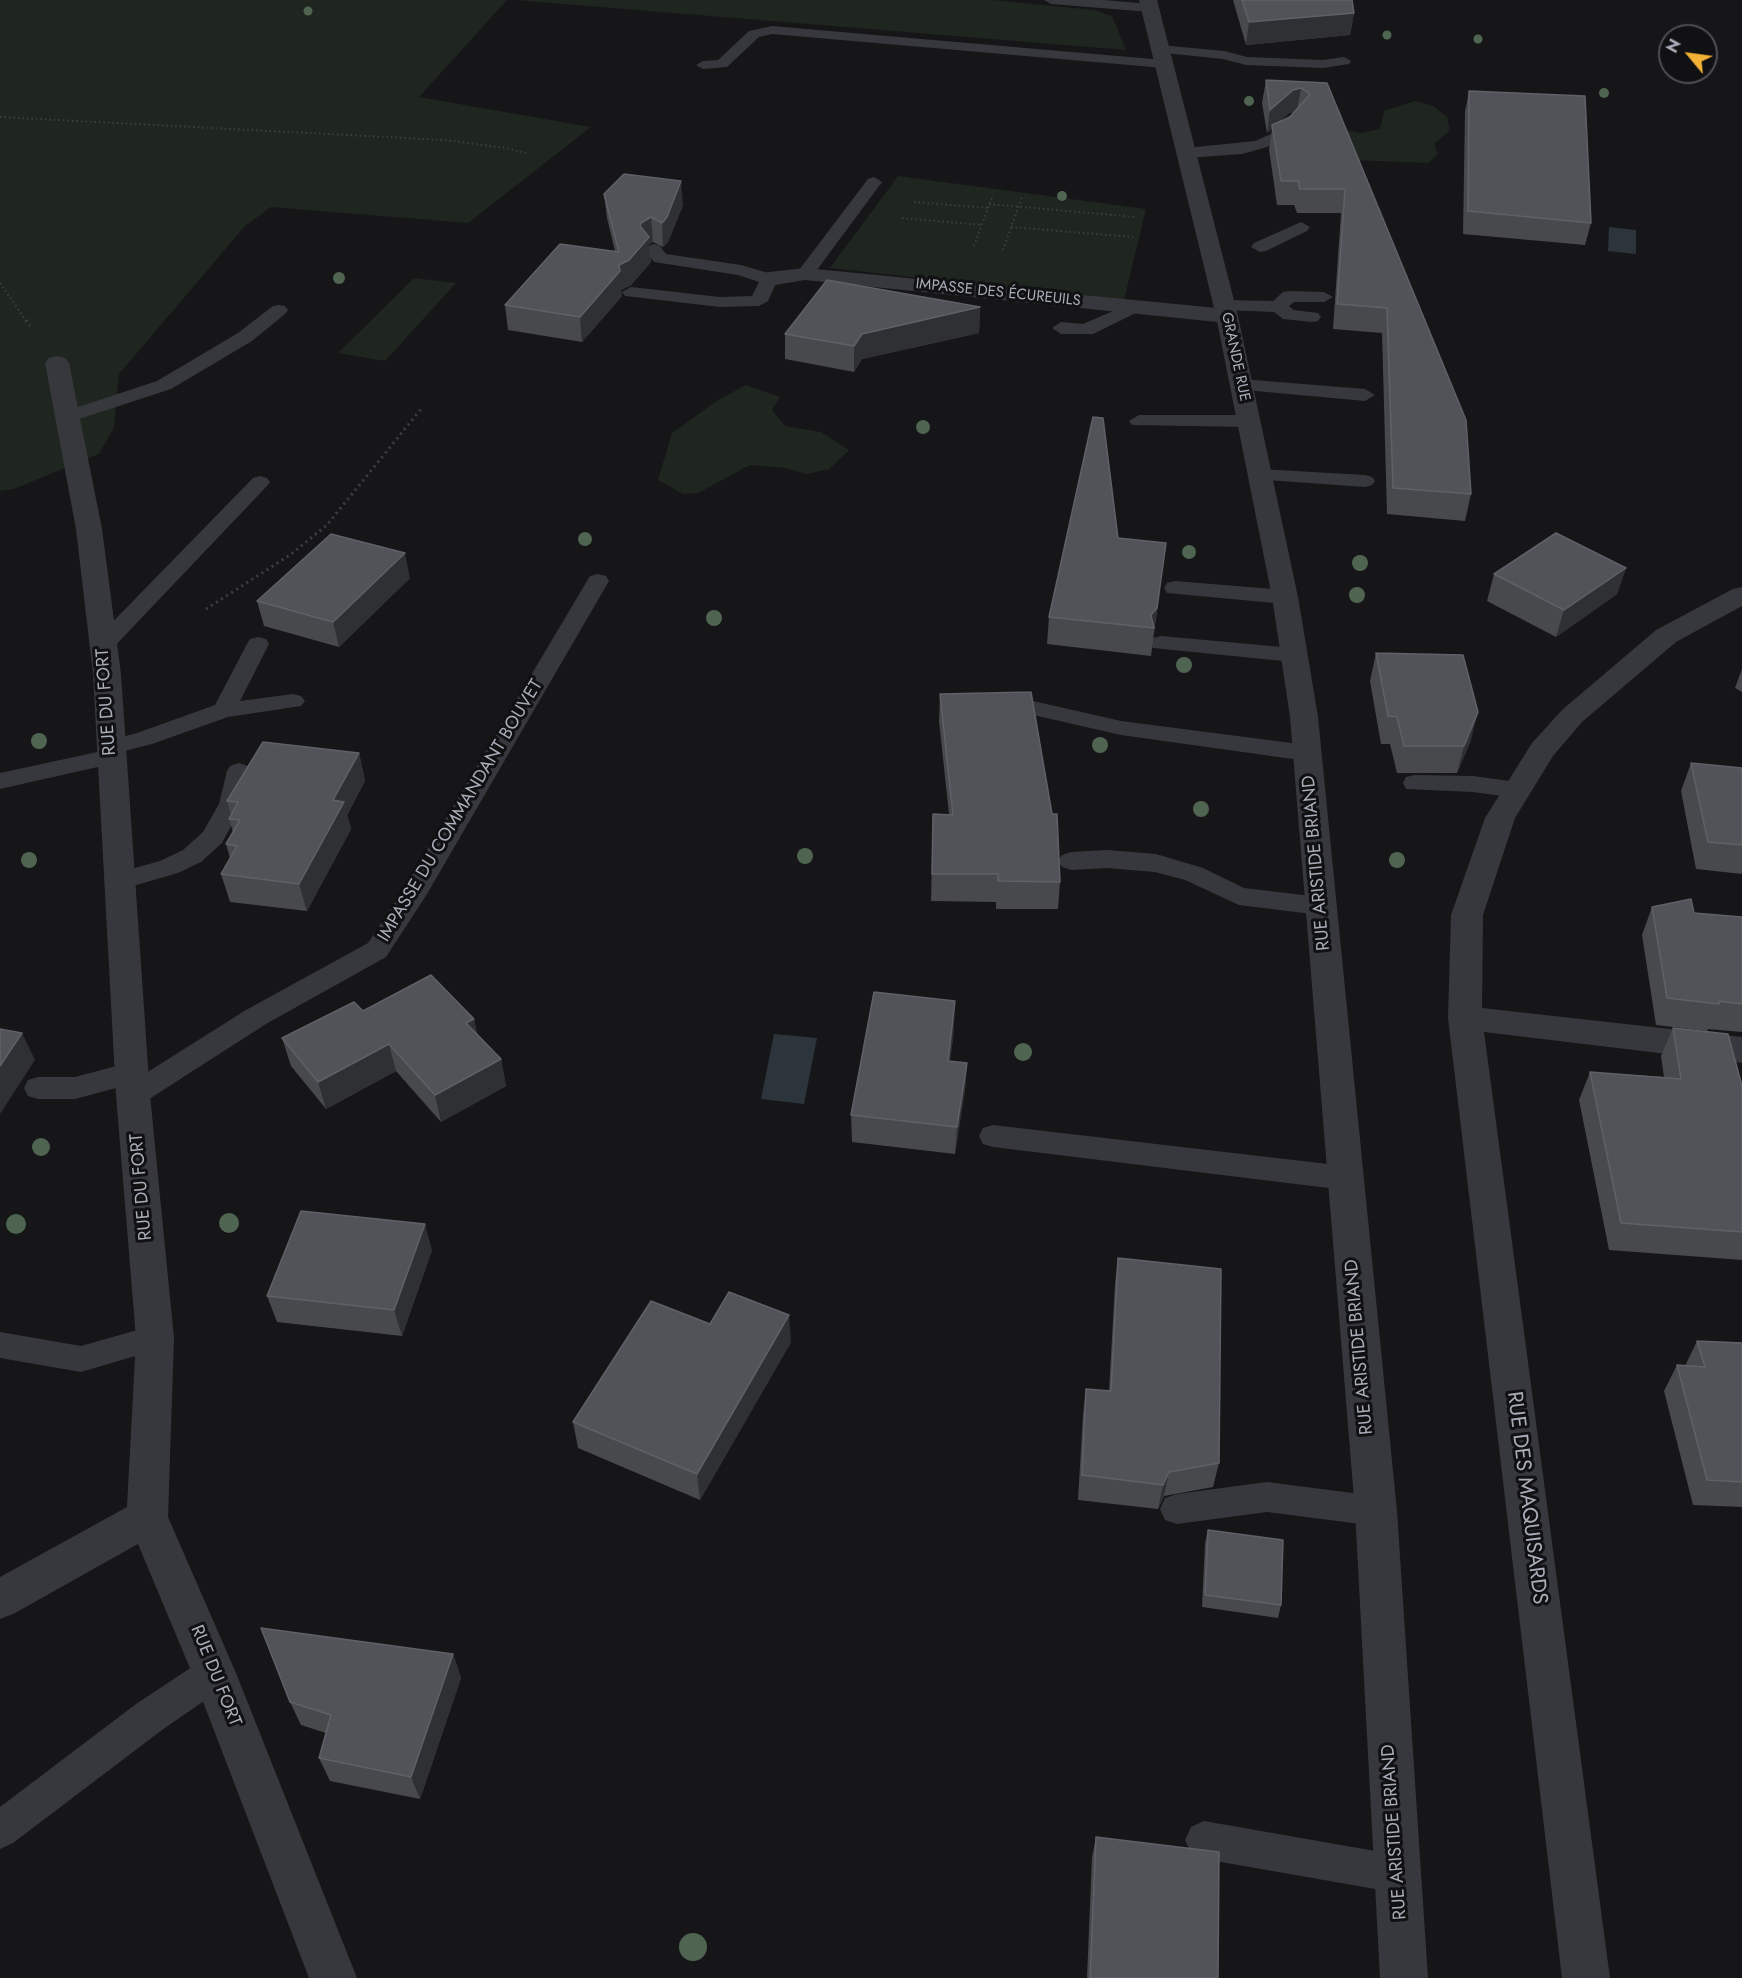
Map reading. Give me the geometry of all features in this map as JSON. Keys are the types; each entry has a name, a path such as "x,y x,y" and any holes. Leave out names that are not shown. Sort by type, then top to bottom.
{"street":[{"name":"GRANDE RUE","path":"1149,4 1225,311 1241,385 1285,597 1305,735"},
{"name":"IMPASSE DES ÉCUREUILS","path":"769,279 805,274 871,288 1134,307 1225,311"},
{"name":"RUE DU FORT","path":"57,363 89,529 103,645 112,752 133,1084 155,1338 147,1516 214,1672 333,1978"},
{"name":"RUE DES MAQUISARDS","path":"1586,1978 1465,1018 1467,915 1496,828 1542,750 1572,716 1666,636 1742,595"},
{"name":"RUE ARISTIDE BRIAND","path":"1305,735 1376,1511 1404,1978"},
{"path":"1465,1018 1742,1050"},
{"path":"0,1599 147,1516"}],"lane":[{"path":"1051,0 1149,4"},
{"path":"703,65 722,64 754,34 772,30 1162,57 1224,55 1246,61 1323,64 1344,61"},
{"path":"1186,153 1242,149 1260,144 1279,136 1296,118"},
{"path":"805,274 874,182"},
{"path":"1260,247 1301,227"},
{"path":"631,292 720,302 759,301 769,279 741,270 660,258 653,249"},
{"path":"1225,311 1278,307 1289,296 1324,297"},
{"path":"1061,328 1086,330 1134,307"},
{"path":"1278,307 1288,315 1312,317"},
{"path":"67,417 164,385 245,337 279,310"},
{"path":"1299,388 1317,373"},
{"path":"1241,385 1365,395"},
{"path":"1139,421 1248,421"},
{"path":"1260,475 1365,481"},
{"path":"103,645 260,482"},
{"name":"IMPASSE DU COMMANDANT BOUVET","path":"38,1088 133,1084 377,950 414,894 598,581"},
{"path":"1175,588 1285,597"},
{"path":"1161,643 1293,656"},
{"path":"224,710 258,644"},
{"path":"0,781 112,752 224,710 293,701"},
{"path":"977,703 1029,707 1121,728 1305,735"},
{"path":"119,881 169,867 192,856 213,837 231,804 240,771"},
{"path":"1415,783 1473,784 1517,790"},
{"path":"1071,861 1107,859 1156,863 1194,874 1239,896 1320,906"},
{"path":"993,1136 1286,1173 1345,1178"},
{"path":"0,1344 81,1359 155,1338"},
{"path":"1177,1509 1267,1497 1376,1511"},
{"path":"0,1830 149,1717 214,1672"},
{"path":"1204,1840 1398,1874"}],"path":[{"path":"0,117 444,140 506,148 529,154"},
{"path":"971,254 993,195"},
{"path":"913,202 1135,217"},
{"path":"900,218 982,225"},
{"path":"1011,227 1133,237"},
{"path":"0,283 57,363"},
{"path":"205,610 290,555 327,525 421,409"}],"shaded area":[{"path":"0,0 507,0 419,97 591,127 468,223 271,207 245,226 119,374 114,427 99,454 14,489 0,491"},
{"path":"515,0 992,0 1094,10 1112,16 1126,50"},
{"path":"1415,101 1433,106 1447,117 1450,130 1434,144 1438,154 1428,163 1298,158 1343,130 1361,133 1380,129 1384,111"},
{"path":"898,176 1146,209 1124,300 830,268"},
{"path":"1609,227 1636,230 1636,254 1608,251"},
{"path":"414,278 456,283 385,361 338,353"},
{"path":"746,385 780,397 772,410 785,426 821,432 849,450 829,469 807,474 785,468 750,465 698,493 683,494 658,480 672,433 718,400"},
{"path":"774,1034 817,1038 804,1104 761,1099"}],"building":[{"path":"1242,0 1352,0 1354,13 1249,22"},
{"path":"1266,80 1327,83 1466,420 1471,494 1393,488 1387,308 1337,304 1345,189 1300,189 1298,181 1281,181 1272,125 1290,117 1310,94 1301,88 1293,90 1270,110"},
{"path":"1469,91 1585,96 1591,223 1468,211"},
{"path":"624,174 681,181 667,217 662,223 651,217 641,223 640,226 649,237 629,260 619,265 620,271 580,317 505,305 560,244 619,252 604,194"},
{"path":"827,280 980,307 862,334 854,346 785,334"},
{"path":"1093,417 1103,418 1118,538 1166,543 1157,608 1151,615 1154,628 1049,617"},
{"path":"1556,533 1626,568 1564,610 1494,574"},
{"path":"331,534 405,553 333,622 257,601"},
{"path":"1376,653 1463,655 1478,712 1464,746 1404,746 1397,717 1388,716"},
{"path":"1031,692 1052,814 1057,814 1060,882 998,881 998,874 932,874 933,814 953,815 940,694"},
{"path":"263,742 359,753 333,800 344,802 299,884 221,874 237,846 226,844 240,820 229,819 238,802 227,801"},
{"path":"1691,763 1742,768 1742,845 1708,842"},
{"path":"1691,899 1694,913 1742,917 1742,1004 1719,1001 1719,1004 1667,998 1652,907"},
{"path":"431,975 474,1019 466,1023 501,1059 435,1095 389,1044 318,1082 282,1038 354,1002 363,1011"},
{"path":"874,992 955,1001 948,1061 967,1063 957,1127 851,1115"},
{"path":"1673,1028 1728,1034 1742,1086 1742,1232 1621,1223 1590,1072 1681,1079"},
{"path":"0,1029 22,1033 0,1066"},
{"path":"301,1211 425,1224 394,1310 267,1296"},
{"path":"1118,1258 1221,1269 1219,1463 1169,1472 1163,1485 1082,1475 1086,1389 1111,1391"},
{"path":"729,1292 789,1315 697,1474 573,1422 651,1301 710,1324"},
{"path":"1697,1341 1742,1343 1742,1482 1707,1480 1677,1365 1705,1367"},
{"path":"1208,1530 1283,1540 1281,1605 1205,1595"},
{"path":"261,1628 453,1654 411,1777 319,1758 331,1715 290,1702"},
{"path":"1096,1837 1219,1852 1218,1978 1090,1978"}]}
